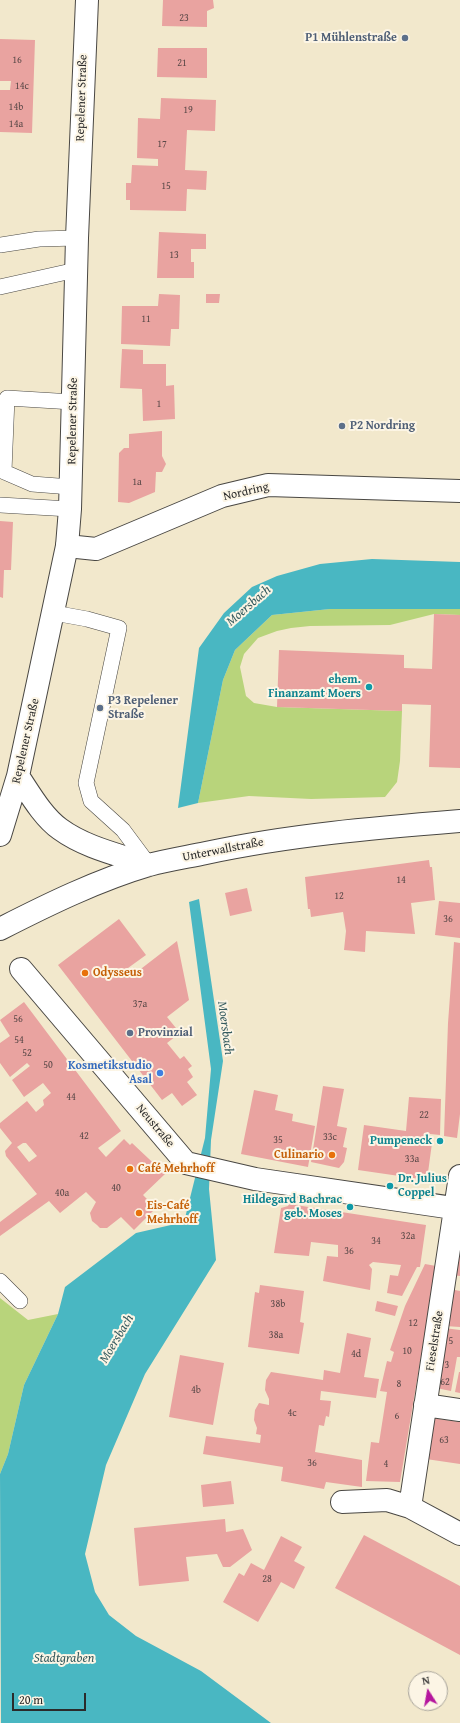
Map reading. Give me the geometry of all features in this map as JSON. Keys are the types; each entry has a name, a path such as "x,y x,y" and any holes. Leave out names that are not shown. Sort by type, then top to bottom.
{"main road":[{"name":"Repelener Straße","path":"0,835 18,776 54,613 67,546 71,487 76,270 86,0"},
{"name":"Nordring","path":"67,546 96,549 222,496 268,485 460,491"},
{"path":"18,776 36,804 59,829 82,842 154,864"},
{"name":"Unterwallstraße","path":"0,930 38,910 94,885 154,864 261,842 351,830 460,821"},
{"name":"Neustraße","path":"21,969 186,1163 249,1178 458,1208"},
{"name":"Fieselstraße","path":"410,1507 425,1405 458,1208 460,1176"},
{"path":"425,1405 460,1410"},
{"path":"342,1502 387,1500 410,1507 460,1534"}],"lane":[{"path":"0,245 39,239 77,238"},
{"path":"0,287 76,270"},
{"path":"71,487 32,484 2,471 3,398 73,402"},
{"path":"0,504 70,509"},
{"path":"54,613 87,619 119,628 86,783 91,801 123,830 154,864"},
{"path":"0,1281 20,1301"}],"green space":[{"path":"330,609 460,609 460,615 434,614 390,625 310,626 291,628 258,638 244,654 240,667 246,696 254,703 277,707 402,711 400,761 397,782 385,797 311,799 249,796 198,803 223,680 235,650 272,615"},
{"path":"0,1298 28,1320 58,1314 24,1385 8,1454 0,1474"}],"water":[{"name":"Moersbach","path":"372,559 460,562 460,609 330,609 272,615 235,650 223,680 198,803 178,808 199,648 224,613 252,587 277,576 320,564"},
{"name":"Stadtgraben","path":"199,899 223,1061 211,1140 209,1189 216,1260 145,1374 106,1465 85,1554 95,1592 109,1615 136,1636 201,1671 271,1723 1,1723 0,1474 8,1454 24,1385 58,1314 65,1287 136,1233 184,1222 205,1138 211,1069 189,902"}],"building":[{"path":"163,0 213,0 214,8 207,11 207,27 162,26"},
{"path":"0,39 35,40 32,133 0,132 0,90 10,90 11,81 0,81"},
{"path":"158,48 207,48 207,78 157,77"},
{"path":"161,98 216,100 215,131 187,130 185,170 207,171 206,190 187,189 186,211 130,210 130,200 126,200 126,183 131,183 132,165 158,166 158,159 137,158 138,118 160,119"},
{"path":"159,232 206,234 206,249 191,249 191,262 194,262 194,278 157,278"},
{"path":"159,294 180,295 179,329 171,329 170,346 121,344 122,306 158,306"},
{"path":"206,294 220,294 219,303 206,303"},
{"path":"122,349 143,350 143,364 166,364 166,386 174,385 175,419 143,421 142,389 120,388"},
{"path":"162,431 162,456 166,464 162,472 156,472 155,492 129,503 118,502 119,453 124,448 129,448 129,434"},
{"path":"0,521 13,522 11,570 4,570 3,598 0,597"},
{"name":"ehem. Finanzamt Moers","path":"434,614 460,615 460,768 429,767 431,705 402,704 402,711 277,707 279,650 404,655 404,668 432,669"},
{"path":"429,860 430,867 432,867 435,900 411,903 415,934 366,931 365,952 344,950 346,931 343,912 311,917 310,909 308,909 305,877"},
{"path":"247,888 252,911 230,916 225,893"},
{"path":"439,901 460,903 460,938 435,935"},
{"path":"119,919 146,955 128,968 133,975 177,941 189,1000 167,1017 180,1033 167,1043 180,1059 184,1056 192,1066 188,1069 193,1077 187,1082 197,1095 182,1106 172,1093 162,1100 58,965"},
{"path":"454,942 460,943 460,1114 457,1138 444,1136 448,1023"},
{"path":"24,1002 121,1131 98,1148 106,1157 124,1139 130,1145 132,1143 165,1174 143,1195 156,1208 134,1230 121,1217 107,1228 100,1228 92,1221 90,1213 96,1202 86,1192 60,1213 49,1201 0,1236 0,1222 37,1194 6,1156 5,1151 12,1143 0,1128 0,1123 27,1101 36,1112 44,1105 43,1100 51,1093 43,1083 24,1097 12,1080 30,1066 27,1063 10,1077 0,1063 0,1043 10,1036 0,1020","holes":["23,1143 26,1143 37,1156 29,1162 17,1147"]},
{"path":"323,1086 344,1089 337,1126 347,1128 343,1147 347,1148 344,1162 339,1168 311,1162"},
{"path":"254,1090 278,1095 275,1110 293,1114 292,1121 315,1126 308,1167 241,1154"},
{"path":"409,1097 441,1099 440,1135 430,1134 429,1143 432,1143 427,1180 358,1170 364,1125 406,1131"},
{"path":"289,1204 426,1225 420,1267 417,1267 402,1296 387,1293 390,1275 398,1276 401,1265 373,1262 369,1265 372,1269 370,1290 323,1281 327,1256 338,1257 338,1245 311,1242 309,1256 274,1253 281,1208 288,1206"},
{"path":"460,1228 460,1276 452,1275"},
{"path":"425,1264 436,1266 400,1482 366,1481 371,1442 379,1443 387,1392 380,1391 387,1361 391,1362 394,1352 390,1350 405,1306"},
{"path":"260,1285 304,1291 300,1322 304,1323 299,1354 248,1347 255,1292 259,1293"},
{"path":"450,1289 460,1291 460,1327 445,1326"},
{"path":"377,1301 398,1306 395,1316 375,1311"},
{"path":"444,1328 460,1330 460,1357 457,1357 451,1391 436,1388"},
{"path":"347,1333 371,1338 364,1377 379,1379 376,1398 321,1391 320,1400 331,1401 329,1417 326,1416 324,1426 319,1425 315,1452 362,1460 362,1487 326,1482 324,1489 281,1481 283,1467 203,1454 206,1436 260,1443 261,1435 256,1434 257,1428 254,1420 255,1410 259,1403 269,1405 269,1399 265,1390 266,1380 271,1372 323,1380 324,1370 340,1373"},
{"path":"180,1355 224,1363 213,1425 169,1417"},
{"path":"460,1372 460,1393 455,1392"},
{"path":"432,1418 460,1422 460,1464 426,1459"},
{"path":"231,1481 234,1504 203,1507 201,1485"},
{"path":"225,1519 226,1532 243,1529 252,1550 230,1567 223,1567 217,1554 186,1557 189,1581 139,1586 134,1528"},
{"path":"364,1535 460,1586 460,1655 335,1588"},
{"path":"281,1536 302,1547 294,1561 305,1567 294,1589 281,1582 258,1622 223,1602 239,1573 244,1576 251,1563 264,1570"}],"place":[{"name":"P1 Mühlenstraße","path":"405,38"},
{"name":"P2 Nordring","path":"342,426"},
{"name":"ehem. Finanzamt Moers","path":"369,687"},
{"name":"P3 Repelener Straße","path":"100,708"},
{"name":"Odysseus","path":"85,973"},
{"name":"Provinzial","path":"130,1033"},
{"name":"Kosmetikstudio Asal","path":"160,1073"},
{"name":"Pumpeneck","path":"440,1141"},
{"name":"Culinario","path":"332,1155"},
{"name":"Café Mehrhoff","path":"130,1169"},
{"name":"Dr. Julius Coppel","path":"390,1186"},
{"name":"Hildegard Bachrac geb. Moses","path":"350,1207"},
{"name":"Eis-Café Mehrhoff","path":"139,1213"}]}
